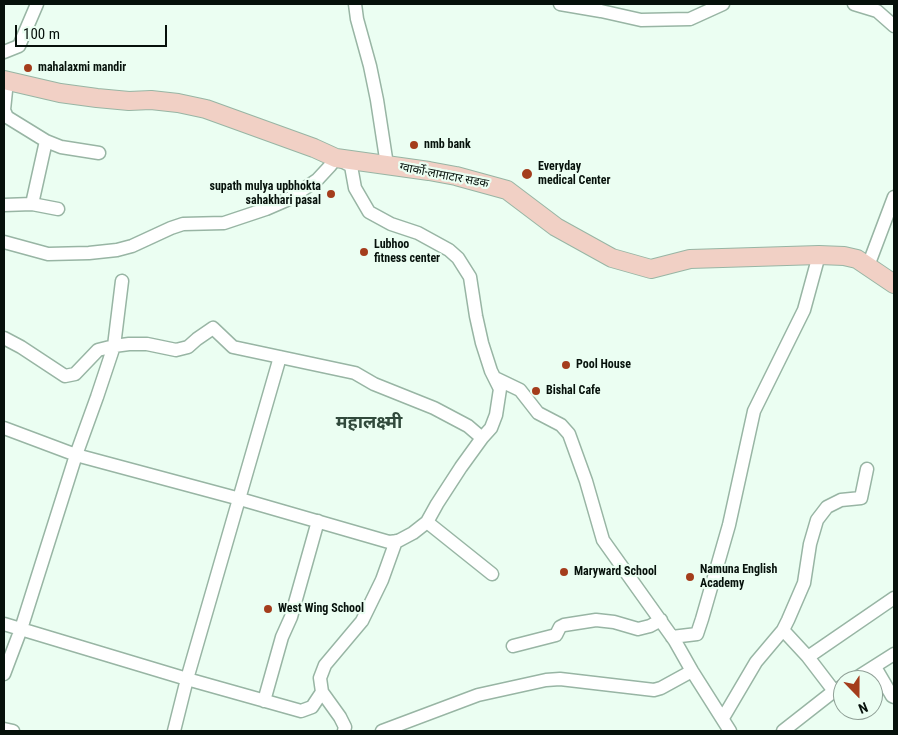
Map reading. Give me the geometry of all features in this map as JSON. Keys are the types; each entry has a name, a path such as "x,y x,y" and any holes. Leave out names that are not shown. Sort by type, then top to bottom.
{"main road":[{"name":"ग्वार्को-लामाटार सडक","path":"5,80 60,93 97,98 178,103 215,113 314,148 336,158 456,176 507,190 556,227 604,254 651,269 690,259 844,256 857,259 894,284"}],"street":[{"path":"4,52 19,46 37,4"},
{"path":"355,4 377,100 387,165"},
{"path":"560,4 641,20 690,19 724,4"},
{"path":"854,4 877,8 894,26"},
{"path":"5,80 4,110 7,117 46,141 61,147 99,153"},
{"path":"32,204 46,141"},
{"path":"4,242 48,254 89,253 117,250 132,246 183,224 224,223 290,199 317,180 336,158 351,166 355,188 370,212 391,224 418,233 449,250 458,258 470,277 482,343 500,390 496,415 491,428 461,466 427,522 413,533 396,541 389,542 240,499 76,455 4,428"},
{"path":"868,266 894,196"},
{"path":"4,205 32,204 58,210"},
{"path":"672,637 697,634 729,525 754,411 804,310 819,255"},
{"path":"4,674 114,346 122,281"},
{"path":"4,338 64,376 75,374 98,350 129,344 147,344 176,350 188,347 196,339 213,328 233,347 355,373 374,384 434,408 468,426 482,438"},
{"path":"174,731 280,357"},
{"path":"495,378 520,390 538,413 561,425 569,434 586,482 603,540 661,620 730,731"},
{"path":"722,718 756,662 788,620 804,583 810,544 817,520 827,507 841,500 861,498 867,469"},
{"path":"264,701 282,637 291,617 318,521"},
{"path":"427,522 492,574"},
{"path":"344,731 345,727 340,717 322,692 320,678 325,665 362,621 382,580 396,541"},
{"path":"808,657 894,598"},
{"path":"513,646 556,636 560,627 564,625 596,620 614,622 638,629 650,626 661,620"},
{"path":"4,624 302,711 312,707 322,692"},
{"path":"782,630 833,682"},
{"path":"870,670 894,654"},
{"path":"875,667 894,697"},
{"path":"382,731 478,695 546,680 560,679 654,690 692,671"},
{"path":"783,731 833,693"},
{"path":"4,729 13,731"}],"place":[{"name":"mahalaxmi mandir","path":"28,68"},
{"name":"nmb bank","path":"414,145"},
{"name":"Everyday medical Center","path":"527,174"},
{"name":"supath mulya upbhokta sahakhari pasal","path":"331,194"},
{"name":"Lubhoo fitness center","path":"364,252"},
{"name":"Pool House","path":"566,365"},
{"name":"Bishal Cafe","path":"536,391"},
{"name":"Maryward School","path":"564,572"},
{"name":"Namuna English Academy","path":"690,577"},
{"name":"West Wing School","path":"268,609"}],"district":[{"name":"महालक्ष्मी","path":"369,423"}]}
